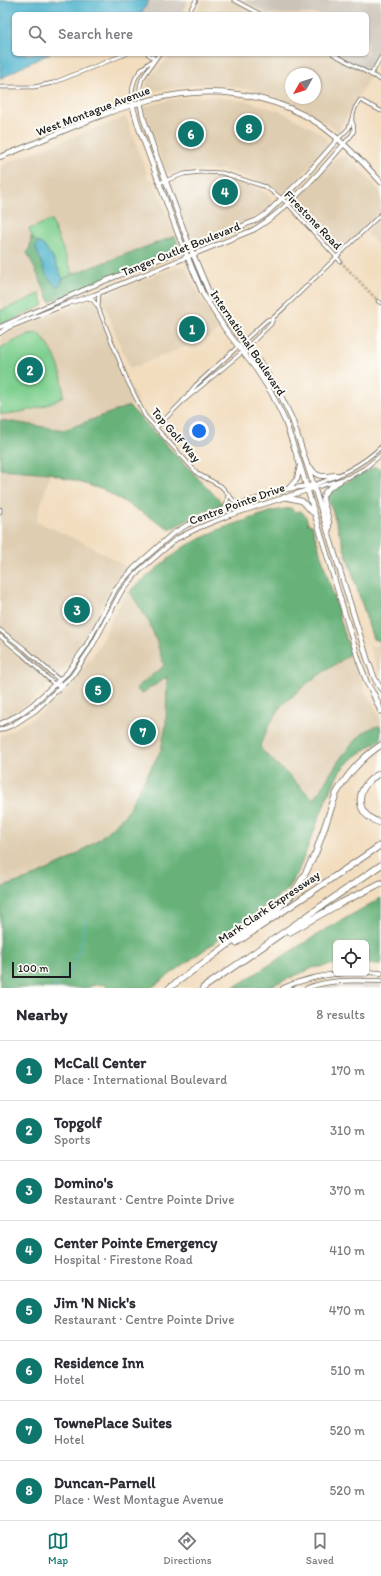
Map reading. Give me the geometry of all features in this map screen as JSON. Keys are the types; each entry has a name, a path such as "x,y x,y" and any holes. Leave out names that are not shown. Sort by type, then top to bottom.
{"highway":[{"path":"374,695 381,711"},
{"path":"170,988 277,910 293,894 309,866 336,794 341,785 357,764 381,745"},
{"path":"381,772 367,782 362,789 360,798 362,807 366,814 381,823"},
{"name":"Mark Clark Expressway","path":"170,988 381,845"},
{"path":"203,988 381,865"},
{"path":"227,972 287,934 341,903 381,883"}],"main road":[{"name":"West Montague Avenue","path":"0,157 132,104 158,97 201,91 220,91 244,94 271,101 294,110 317,123 338,139 381,182"},
{"name":"International Boulevard","path":"140,102 144,120 190,247 208,290 229,323 248,346 279,392 292,419 368,661 375,679 381,689"},
{"name":"International Boulevard","path":"132,104 159,183 202,294 225,329 256,369 272,394 285,421 300,464 360,664 367,683 381,707"},
{"path":"306,460 313,472 318,476 337,476"},
{"path":"288,489 297,479 300,464"},
{"path":"328,532 329,522 322,501 322,495 328,488 340,481"},
{"path":"284,497 302,501 314,514"}],"street":[{"path":"189,12 196,0"},
{"path":"234,0 256,12"},
{"path":"0,87 34,87 53,83 121,56"},
{"path":"151,56 155,59"},
{"path":"132,104 132,84 137,75 145,66 158,56"},
{"path":"337,56 381,80"},
{"path":"371,75 381,57"},
{"path":"140,102 140,86 142,79 155,59"},
{"path":"338,139 349,128 355,108 360,100 381,111"},
{"path":"344,144 354,132 352,121"},
{"name":"Tanger Outlet Boulevard","path":"0,327 47,305 250,224 265,215 282,199 307,174 338,139"},
{"name":"Tanger Outlet Boulevard","path":"0,333 7,328 69,303 99,293 253,230 267,221 287,203 321,170 344,144"},
{"name":"Firestone Road","path":"159,183 184,174 201,172 222,173 266,187 287,203 340,261"},
{"path":"182,402 190,391 267,320 273,318 381,214"},
{"name":"Top Golf Way","path":"99,293 98,307 127,380 145,416 198,474 221,486 234,501 240,504"},
{"path":"86,298 92,300 98,307"},
{"path":"156,428 182,402 248,346 271,324 273,318"},
{"path":"314,486 357,466 381,447"},
{"path":"375,452 381,450"},
{"path":"314,486 340,481 357,473 381,455"},
{"path":"373,461 381,459"},
{"name":"Centre Pointe Drive","path":"0,724 18,715 55,685 77,660 86,646 116,588 159,544 182,528 226,508 288,489 306,485 314,486"},
{"name":"Centre Pointe Drive","path":"0,730 13,725 31,713 72,676 82,663 121,592 134,576 176,539 219,519 307,490 314,486"},
{"path":"226,508 228,495"},
{"path":"0,630 25,649 59,680 62,686"},
{"path":"0,636 55,685 62,686"},
{"path":"369,972 381,974"},
{"path":"283,988 321,975 333,974"},
{"path":"307,988 342,981 381,981"}],"shaded area":[{"path":"149,0 187,0 183,12 142,12"},
{"path":"202,0 234,0 256,12 197,12"},
{"path":"242,0 381,0 381,50 369,73 339,56 369,56 369,12 263,12"},
{"path":"171,56 337,56 371,75 338,131 303,108 294,104 321,104 321,68 285,68 285,100 253,90 229,86 198,84 152,91 149,90 146,85 149,78"},
{"path":"208,96 246,101 282,112 317,131 326,138 328,145 305,172 283,194 280,194 267,184 224,170 204,170 167,174 146,118 145,107 173,99"},
{"path":"126,117 149,180 154,180 175,236 73,274 52,220 29,229 31,237 30,247 27,252 45,292 0,311 0,167 21,157"},
{"path":"342,155 348,157 381,192 381,211 361,231 338,250 336,250 301,215 294,203 336,157"},
{"path":"212,177 240,182 257,188 268,195 273,203 249,221 194,241 191,240 171,183 191,178"},
{"path":"381,214 381,248 367,234 369,231 369,226"},
{"path":"180,266 185,267 187,270 199,295 220,329 209,337 130,369 101,296"},
{"path":"92,299 98,307 127,380 138,402 64,430 0,420 0,338 19,328"},
{"path":"0,469 50,473 36,521 88,545 129,568 110,590 80,648 61,673 31,701 0,719"},
{"path":"127,591 130,592 149,622 156,637 167,677 166,725 161,750 125,815 99,839 67,861 30,878 0,888 0,736 39,714 69,686 93,655"},
{"path":"381,644 381,677 369,647"},
{"path":"352,654 366,692 381,719 381,724 380,726 375,726 363,733 349,748 326,778 317,797 313,798 261,749 260,745 270,724 282,705 310,681"},
{"path":"341,984 381,984 381,988 321,988"}],"green space":[{"path":"51,220 73,274 63,279 56,264 42,244 33,239 29,229"},
{"path":"175,236 178,244 175,250 50,302 27,252 30,247 31,237 38,243 36,246 62,283 63,279 73,274"},
{"path":"40,294 44,304 43,306 0,325 0,311"},
{"path":"39,333 50,347 57,362 62,379 63,397 49,404 33,409 16,413 0,414 0,348 29,334"},
{"path":"129,406 223,504 209,509 170,529 104,490 50,473 0,469 0,420 64,430"},
{"path":"375,467 381,469 381,642 373,639 328,497 331,490"},
{"path":"291,508 295,512 301,511 306,517 308,524 312,525 350,651 348,656 310,681 282,705 270,724 260,745 261,749 312,798 316,797 343,755 361,735 371,728 380,726 381,739 352,759 340,771 328,795 298,872 286,891 151,988 107,988 106,985 97,984 87,988 0,988 0,888 30,878 67,861 99,839 125,815 161,750 166,725 167,677 141,694 136,688 164,666 149,622 130,592 182,548 220,529 273,511"},
{"path":"381,898 381,964 369,964 369,940 333,940 333,965 313,968 266,988 233,988 318,934"}],"water":[{"path":"0,0 149,0 142,12 12,12 12,56 46,56 0,79"},
{"path":"38,243 42,244 46,248 63,279 59,286 56,286 47,276 36,249"}],"waterway":[{"path":"52,988 67,976 71,970 83,935 87,910"}],"tunnel":[{"path":"340,261 378,301"}],"place":[{"name":"Duncan-Parnell","path":"249,128"},
{"name":"Residence Inn","path":"191,134"},
{"name":"Center Pointe Emergency","path":"225,192"},
{"name":"McCall Center","path":"192,329"},
{"name":"Topgolf","path":"30,370"},
{"name":"Domino's","path":"77,610"},
{"name":"Jim 'N Nick's","path":"98,690"},
{"name":"TownePlace Suites","path":"143,732"}]}
